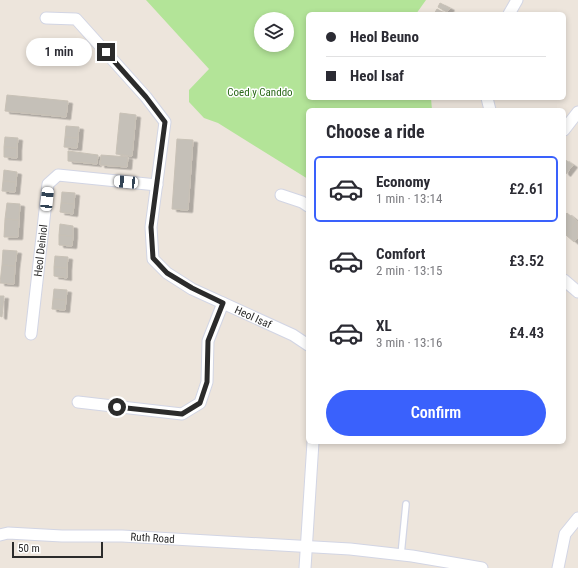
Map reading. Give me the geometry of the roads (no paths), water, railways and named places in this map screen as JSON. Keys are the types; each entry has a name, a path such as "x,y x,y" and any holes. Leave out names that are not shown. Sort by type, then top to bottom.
{"street":[{"path":"510,12 517,0"},
{"name":"Heol Isaf","path":"46,18 76,19 146,97 165,122 151,227 153,258 167,273 192,288 293,335 306,344"},
{"path":"578,112 566,127 578,131"},
{"name":"Heol Deiniol","path":"31,334 48,184 58,175 157,185"},
{"path":"280,195 306,205"},
{"path":"566,282 578,292"},
{"path":"78,402 182,414 200,403 207,382 208,341 223,303"},
{"path":"305,568 313,444"},
{"path":"558,568 565,534 578,518"},
{"name":"Ruth Road","path":"0,535 8,533 62,536 122,536 350,549 401,555 482,568"}],"lane":[{"path":"401,555 406,504"}],"park label":[{"name":"Coed y Canddo","path":"260,92"}]}
